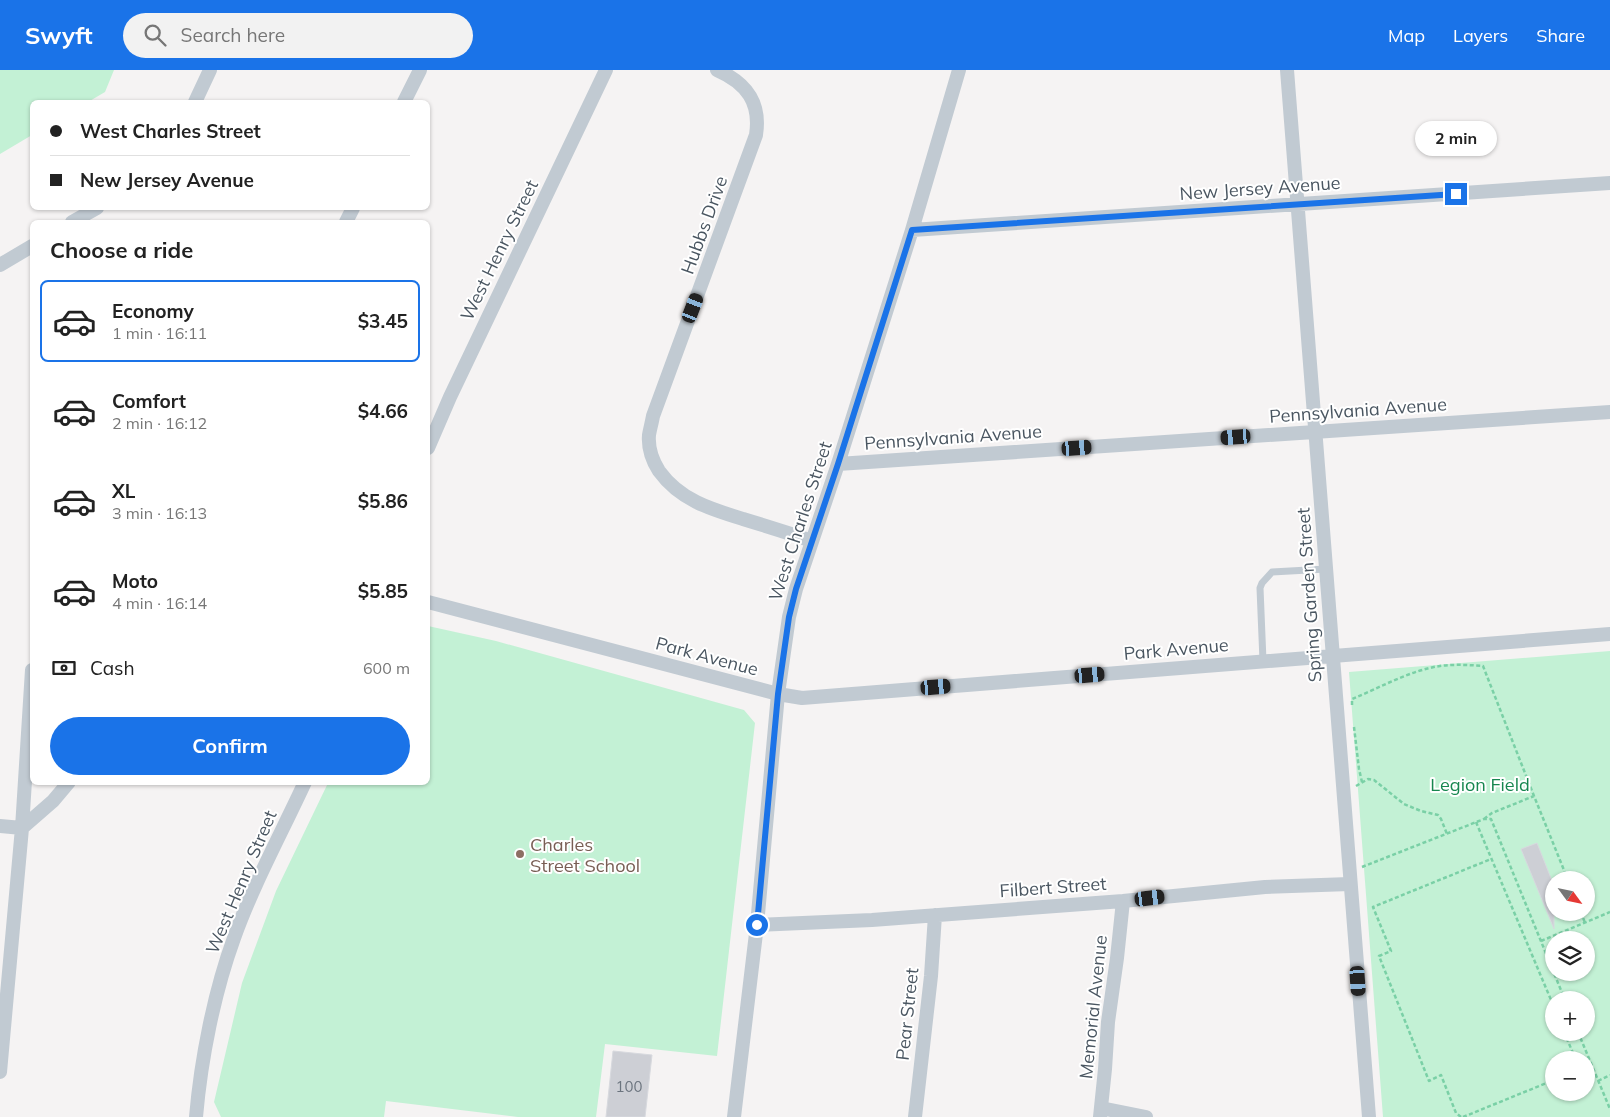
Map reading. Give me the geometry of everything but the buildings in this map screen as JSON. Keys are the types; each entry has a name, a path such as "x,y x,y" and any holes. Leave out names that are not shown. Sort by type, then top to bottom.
{"street":[{"path":"196,100 210,70"},
{"path":"405,100 420,70"},
{"name":"West Henry Street","path":"430,443 450,397 606,70"},
{"name":"Hubbs Drive","path":"717,70 736,80 752,99 758,116 756,135 653,416 649,435 650,452 655,465 665,479 678,492 688,498 707,507 812,541"},
{"name":"West Charles Street","path":"734,1117 757,925 778,694 789,617 912,230 960,70"},
{"name":"Spring Garden Street","path":"1288,70 1369,1117"},
{"name":"New Jersey Avenue","path":"912,230 1610,183"},
{"path":"75,220 93,210"},
{"path":"0,265 30,247"},
{"name":"Pennsylvania Avenue","path":"838,464 1610,412"},
{"name":"Park Avenue","path":"430,603 778,694 802,698 1610,634"},
{"path":"0,1072 22,828 30,702"},
{"path":"0,826 22,828 53,801 66,785"},
{"name":"West Henry Street","path":"196,1117 209,1031 234,938 254,890 304,785"},
{"name":"Filbert Street","path":"757,925 872,920 1123,901 1350,878"},
{"name":"Memorial Avenue","path":"1100,1113 1108,1022 1118,958 1123,901"},
{"name":"Pear Street","path":"915,1117 931,976 935,915"},
{"path":"1100,1113 1146,1117"}],"lane":[{"path":"1263,661 1260,588 1262,583 1272,572 1326,569"}],"path":[{"path":"1351,710 1352,699 1420,670 1448,666 1483,666 1564,871"},
{"path":"1353,726 1362,782"},
{"path":"1343,790 1368,779 1374,780 1404,804 1421,812 1438,814 1447,834"},
{"path":"1350,878 1484,819 1492,813 1534,796"},
{"path":"1484,819 1491,819 1561,991"},
{"path":"1476,822 1547,991"},
{"path":"1491,858 1373,907 1391,951 1380,956 1429,1080 1441,1075 1456,1113 1462,1117 1545,1084"},
{"path":"1540,941 1610,912"},
{"path":"1595,1074 1610,1110"},
{"path":"1598,1081 1610,1075"}],"green space":[{"path":"0,70 114,70 105,92 91,100 30,100 30,136 0,154"},
{"name":"Charles Street School","path":"430,626 496,641 744,710 755,723 717,1056 605,1044 596,1117 518,1117 386,1101 384,1117 221,1117 214,1102 242,983 276,891 327,785 430,785"},
{"name":"Legion Field","path":"1610,651 1610,1117 1383,1117 1349,672"}],"place":[{"name":"Charles Street School","path":"520,854"}],"route":[{"path":"757,925 778,694 789,617 796,589 838,464 912,230 1456,194"}]}
